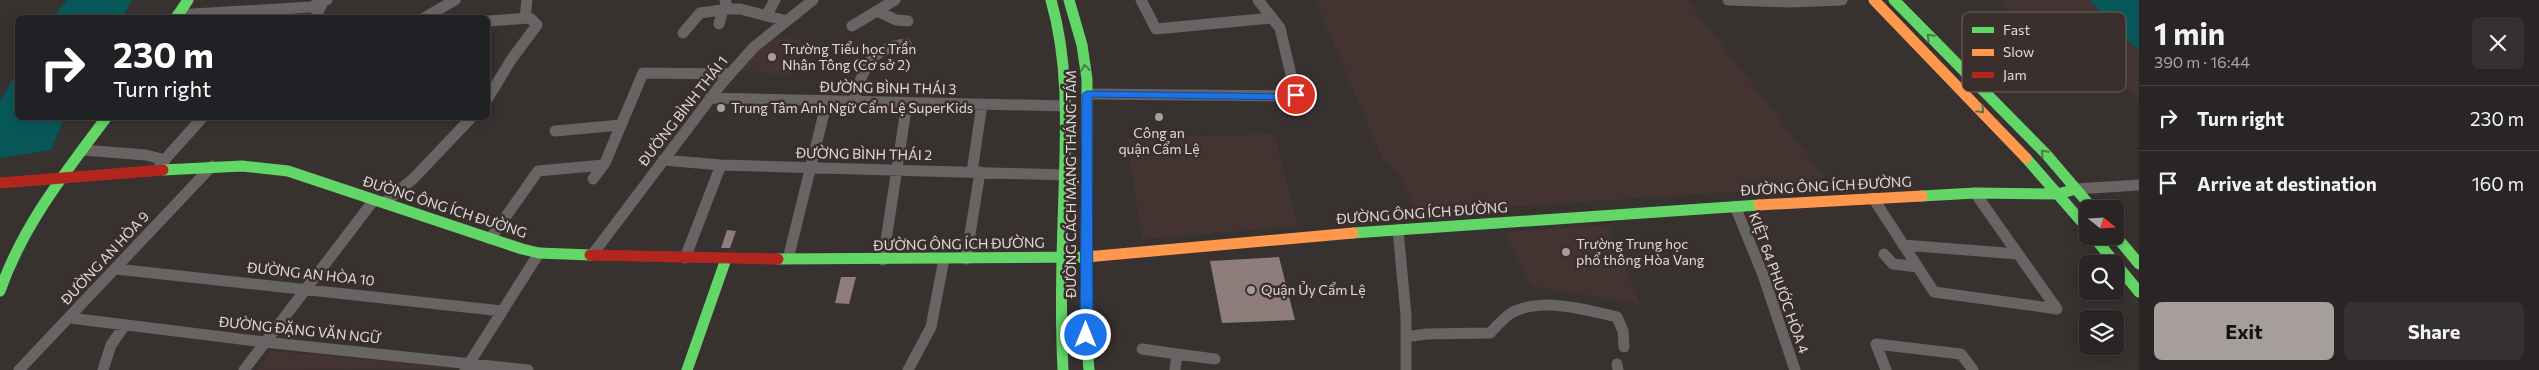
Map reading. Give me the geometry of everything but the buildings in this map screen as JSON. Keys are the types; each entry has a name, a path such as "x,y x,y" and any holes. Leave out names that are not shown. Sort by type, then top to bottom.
{"main road":[{"path":"178,15 188,0"},
{"name":"ĐƯỜNG CÁCH MẠNG THÁNG TÁM","path":"1051,0 1062,42 1067,86 1062,257 1064,370"},
{"name":"ĐƯỜNG CÁCH MẠNG THÁNG TÁM","path":"1069,0 1085,61 1087,94 1086,335 1089,370"},
{"path":"1874,0 2079,218"},
{"path":"1894,0 1962,69"},
{"path":"1985,92 2046,154 2085,200"},
{"path":"0,291 8,265 27,229 105,120"},
{"name":"ĐƯỜNG ÔNG ÍCH ĐƯỜNG","path":"0,183 212,166 264,166 288,172 490,239 539,252 726,259 883,260 1086,257 1398,230 1735,206 1975,193 2058,194 2076,190"},
{"path":"2100,245 2139,292"},
{"path":"2123,245 2139,264"},
{"path":"687,370 726,259"}],"street":[{"path":"429,15 455,0"},
{"path":"525,18 527,0"},
{"path":"766,16 775,0"},
{"name":"ĐƯỜNG BÌNH THÁI 1","path":"592,255 730,74 754,48 813,0"},
{"path":"852,26 895,0"},
{"path":"1141,0 1156,29 1271,18"},
{"path":"1087,94 1294,97 1296,95 1286,64 1280,28 1258,0"},
{"path":"1728,0 1842,0"},
{"path":"184,15 265,4 311,7 325,2"},
{"path":"317,15 325,2"},
{"path":"719,24 726,6"},
{"path":"683,33 700,13 726,6 787,21"},
{"path":"877,11 896,20 908,21"},
{"path":"490,21 530,18 537,25 511,60 490,95"},
{"path":"854,101 862,76 873,54 888,47 906,44"},
{"path":"593,180 603,165 643,73 730,74"},
{"name":"ĐƯỜNG BÌNH THÁI 3","path":"710,98 1066,106"},
{"path":"788,259 827,101"},
{"path":"883,260 907,103"},
{"path":"966,259 982,104"},
{"path":"155,170 200,120"},
{"path":"244,370 306,288 379,202 419,173 464,120"},
{"path":"555,132 621,125"},
{"path":"84,150 146,155 166,160"},
{"name":"ĐƯỜNG BÌNH THÁI 2","path":"663,160 721,165 1064,175"},
{"path":"490,239 536,172 559,168 603,165"},
{"path":"685,258 721,165"},
{"name":"ĐƯỜNG AN HÒA 9","path":"19,370 212,166"},
{"path":"2076,190 2139,185"},
{"path":"1874,198 1934,292 2057,309 1975,193"},
{"name":"KIỆT 64 PHƯỚC HÒA 4","path":"1735,206 1763,275 1795,370"},
{"path":"1398,230 1406,337 1406,370"},
{"path":"1904,245 2018,254"},
{"path":"467,366 539,252"},
{"path":"1884,254 1893,264 1917,266"},
{"path":"908,370 930,327 944,259"},
{"name":"ĐƯỜNG AN HÒA 10","path":"116,269 306,288 502,311"},
{"path":"1406,337 1433,334 1490,333 1514,311 1537,306 1617,317 1623,331 1624,347"},
{"name":"ĐƯỜNG ĐẶNG VĂN NGỮ","path":"70,318 467,366 528,370"},
{"path":"103,370 111,345 125,325"},
{"path":"1886,370 1876,344 1961,354 1973,370"},
{"path":"1142,349 1215,359"},
{"path":"1175,370 1177,354"}],"shaded area":[{"path":"1315,0 1687,0 1831,185 1418,213 1398,172 1383,160"},
{"path":"2002,0 2139,0 2139,100 2126,89 2126,12 2007,12"},
{"name":"Trường Tiểu học Trần Nhân Tông (Cơ sở 2)","path":"769,36 805,41 788,75 740,70"},
{"path":"1274,134 1298,226 1142,239 1127,138"},
{"name":"Trường Trung học phổ thông Hòa Vang","path":"1608,225 1640,304 1531,286 1505,232"},
{"path":"272,351 456,368 258,370"}],"water":[{"path":"67,0 132,0 124,15 55,15"},
{"path":"2090,0 2139,0 2139,50 2126,39 2126,12 2101,12"},
{"path":"15,75 15,120 63,120 51,150 0,158 0,101"}],"traffic: fast":[{"path":"178,15 188,0"},
{"path":"1051,0 1062,44 1066,89 1061,275 1063,370"},
{"path":"1069,0 1082,45 1087,79 1086,335 1089,370"},
{"path":"1894,0 1962,69"},
{"path":"1985,92 2046,154 2085,200"},
{"path":"0,291 8,267 31,221 104,120"},
{"path":"2026,158 2079,219"},
{"path":"163,170 242,166 273,168 288,171 522,249 539,253 590,255"},
{"path":"1922,196 1975,193 2058,194 2076,189"},
{"path":"1353,233 1759,205"},
{"path":"2100,245 2139,292"},
{"path":"2123,245 2139,264"},
{"path":"778,259 1086,257"},
{"path":"687,370 726,259"}],"traffic: slow":[{"path":"1874,0 1962,91"},
{"path":"1963,92 2026,158"},
{"path":"1759,205 1922,196"},
{"path":"1086,257 1353,233"}],"traffic: jam":[{"path":"0,183 163,170"},
{"path":"590,255 778,259"}],"place":[{"name":"Trường Tiểu học Trần Nhân Tông (Cơ sở 2)","path":"772,57"},
{"name":"Trung Tâm Anh Ngữ Cẩm Lệ SuperKids","path":"721,108"},
{"name":"Công an quận Cẩm Lệ","path":"1159,117"},
{"name":"Trường Trung học phổ thông Hòa Vang","path":"1566,252"},
{"name":"Quận Ủy Cẩm Lệ","path":"1251,290"}],"route":[{"path":"1086,335 1087,94 1294,97 1296,95"}]}
